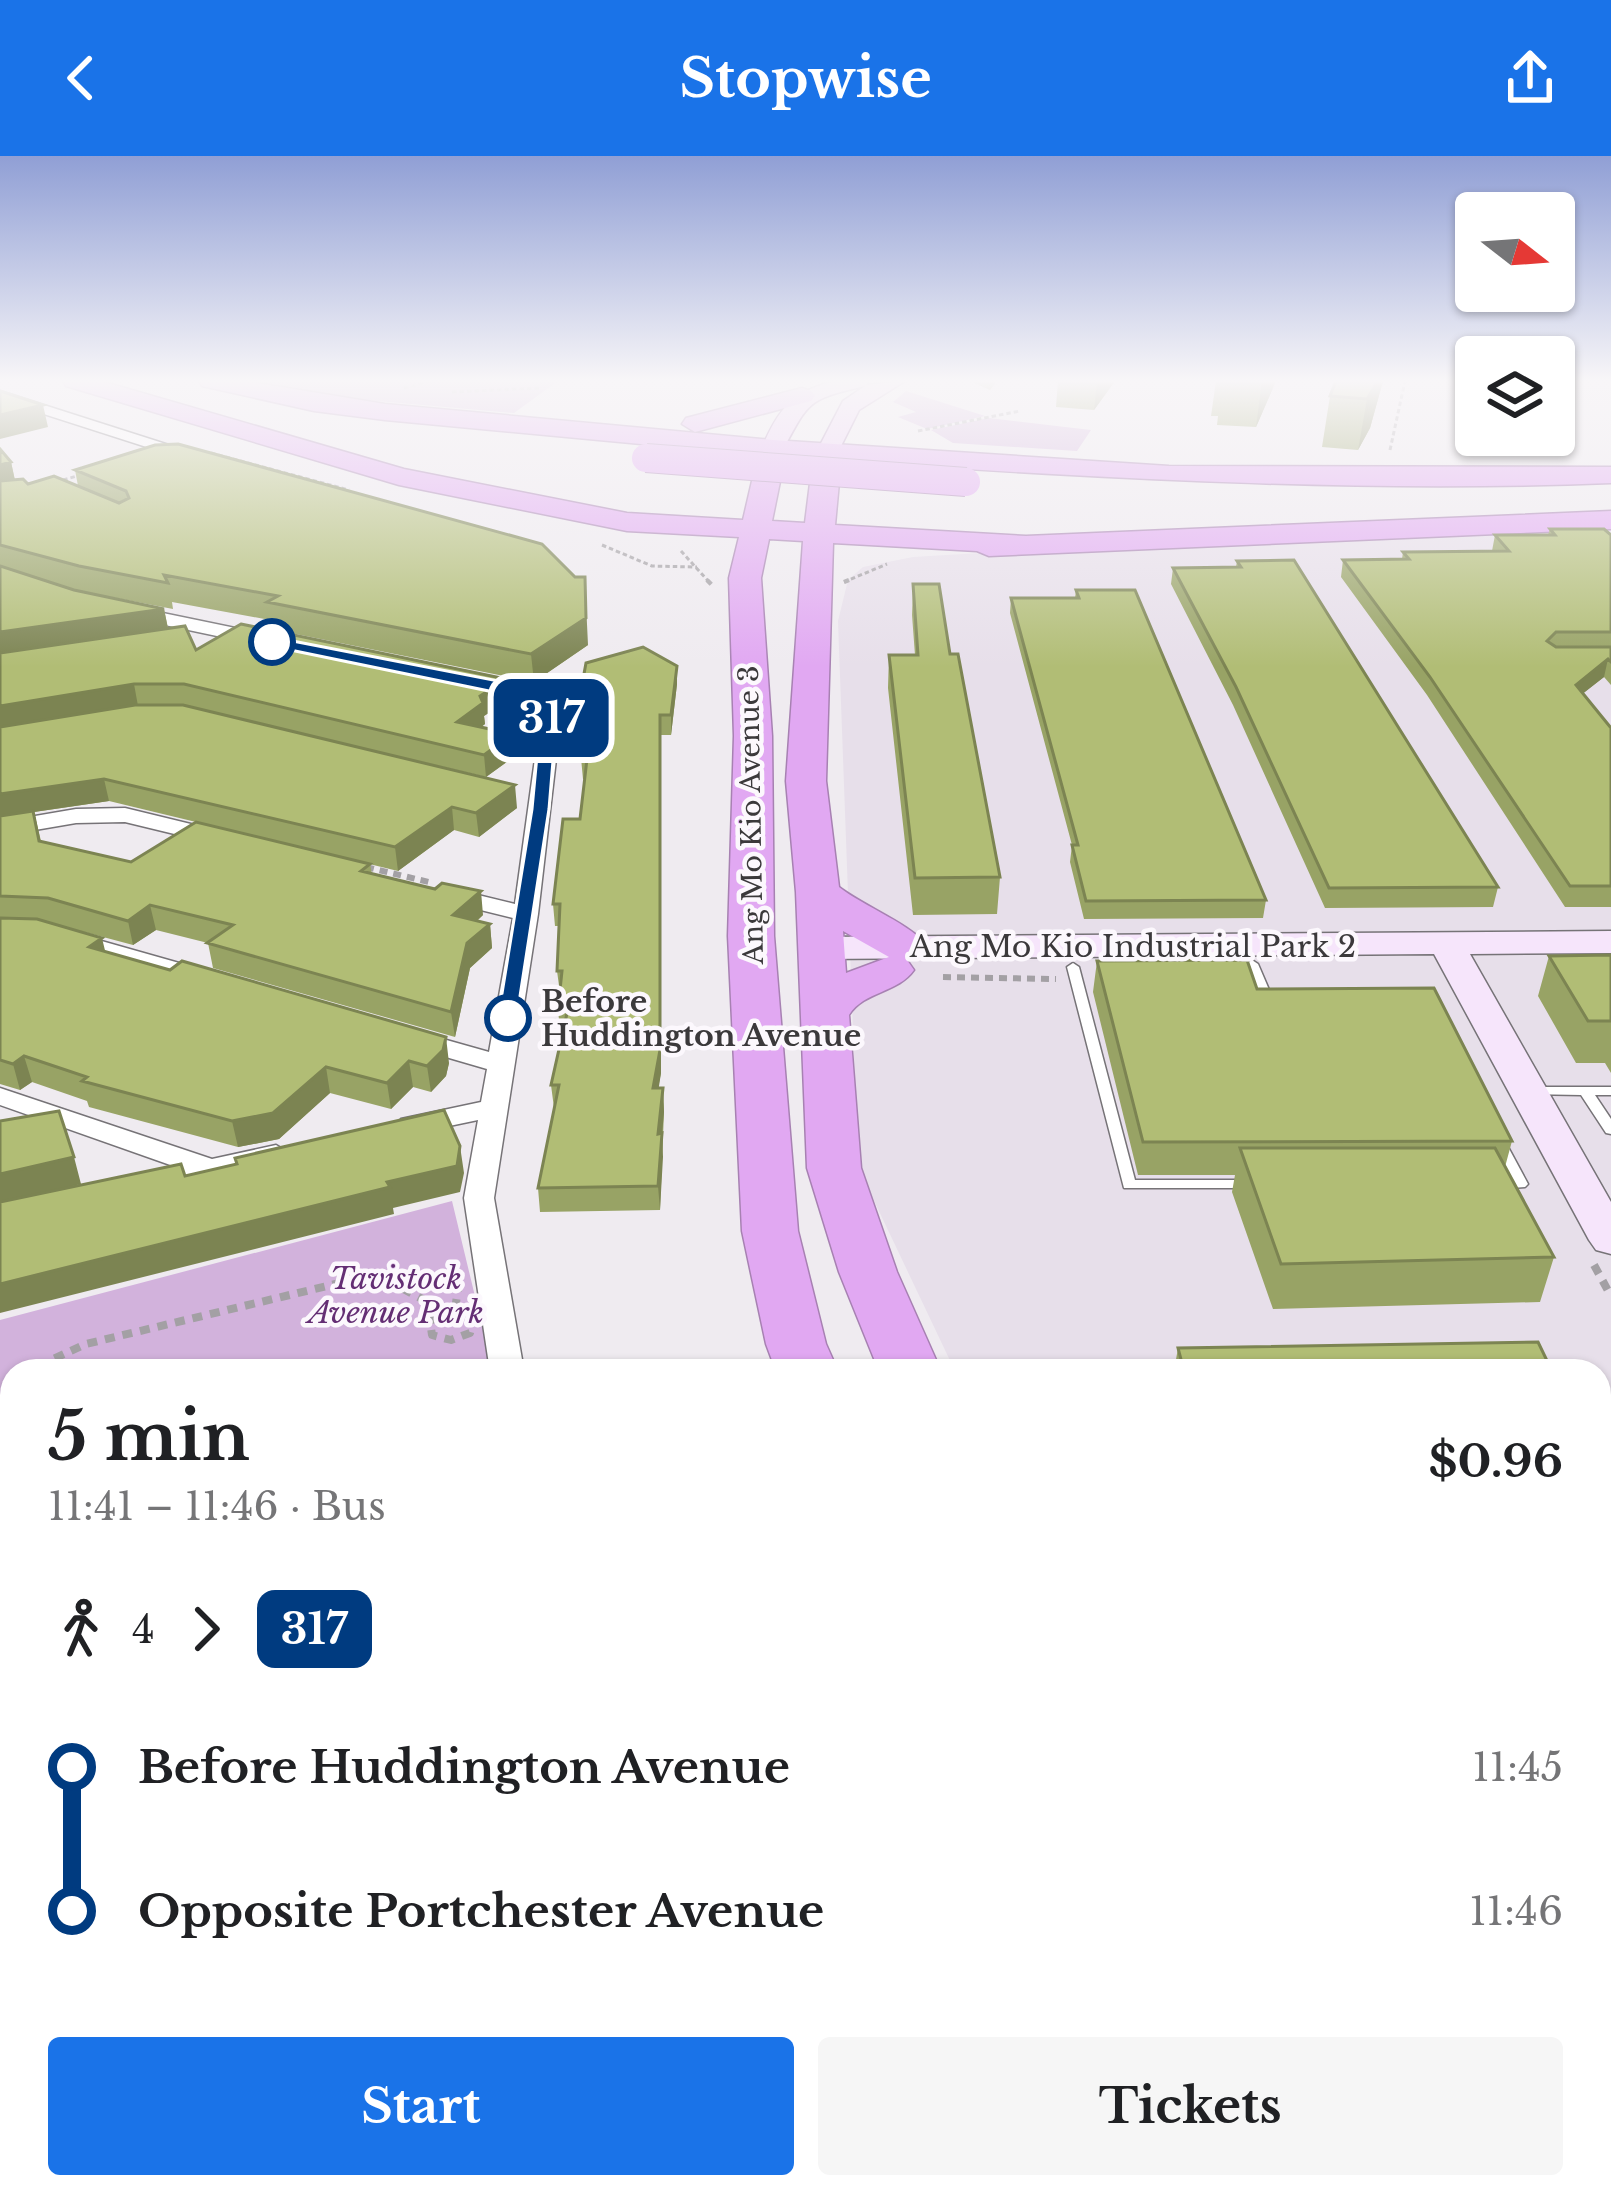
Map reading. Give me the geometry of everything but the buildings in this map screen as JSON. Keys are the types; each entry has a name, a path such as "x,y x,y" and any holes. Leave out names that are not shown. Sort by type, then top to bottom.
{"highway":[{"path":"397,476 627,522 1024,545"},
{"path":"740,476 968,491 1611,479"},
{"name":"Ang Mo Kio Avenue 3","path":"767,476 755,529 723,565 753,736 751,936 768,1208 802,1359"},
{"name":"Ang Mo Kio Avenue 3","path":"825,476 819,532 845,573 812,727 806,781 818,892 834,1168 875,1290 905,1359"},
{"path":"917,476 968,491"},
{"path":"942,476 968,491"},
{"path":"1025,494 1225,496 1611,479"},
{"path":"1390,510 1611,499"},
{"path":"1111,511 1611,508"},
{"path":"845,573 949,548 1611,520"},
{"path":"627,522 723,565"},
{"path":"818,892 898,959 839,994 823,978"},
{"path":"768,1208 782,1191 799,1185 825,1189 844,1202"}],"street":[{"path":"103,607 277,643"},
{"path":"156,641 220,632"},
{"path":"450,676 550,700 541,802 516,912 501,1064 479,1198 505,1359"},
{"path":"508,794 541,802"},
{"path":"0,829 76,816 125,814 258,848"},
{"path":"413,886 516,912"},
{"path":"0,932 45,932 227,985"},
{"name":"Ang Mo Kio Industrial Park 2","path":"823,978 898,959 1558,951 1611,942"},
{"name":"Ang Mo Kio Industrial Park 2","path":"1558,951 1611,958"},
{"path":"1452,953 1611,1240"},
{"name":"Ang Mo Kio Industrial Park 2","path":"898,959 1073,967 1252,964 1452,953"},
{"path":"386,1031 501,1064"},
{"path":"0,1096 206,1167"},
{"path":"387,1130 494,1108"},
{"path":"110,1191 296,1150"}],"lane":[{"path":"1252,964 1269,1007 1292,1007"},
{"path":"1073,967 1129,1185 1267,1185"},
{"path":"1529,1091 1611,1090"},
{"path":"1585,1091 1611,1130"},
{"path":"1474,1184 1520,1184 1491,1125"}],"path":[{"path":"51,483 74,476"},
{"path":"351,864 508,902 516,912"},
{"path":"450,1310 462,1263"},
{"path":"53,1359 86,1344 352,1280 392,1283 450,1310 471,1313 476,1321 470,1333 451,1340 432,1335 429,1328 436,1315 450,1310"}],"shaded area":[{"path":"1611,522 1611,1359 949,1359 858,1167 838,621 848,580 863,567 913,557 1416,527"}],"green space":[{"name":"Tavistock Avenue Park","path":"452,1201 490,1359 0,1359 0,1320"}],"bus line":[{"name":"317","path":"272,642 540,694 550,700 540,809 508,1018"}],"place":[{"name":"Before Huddington Avenue","path":"508,1018"}]}
